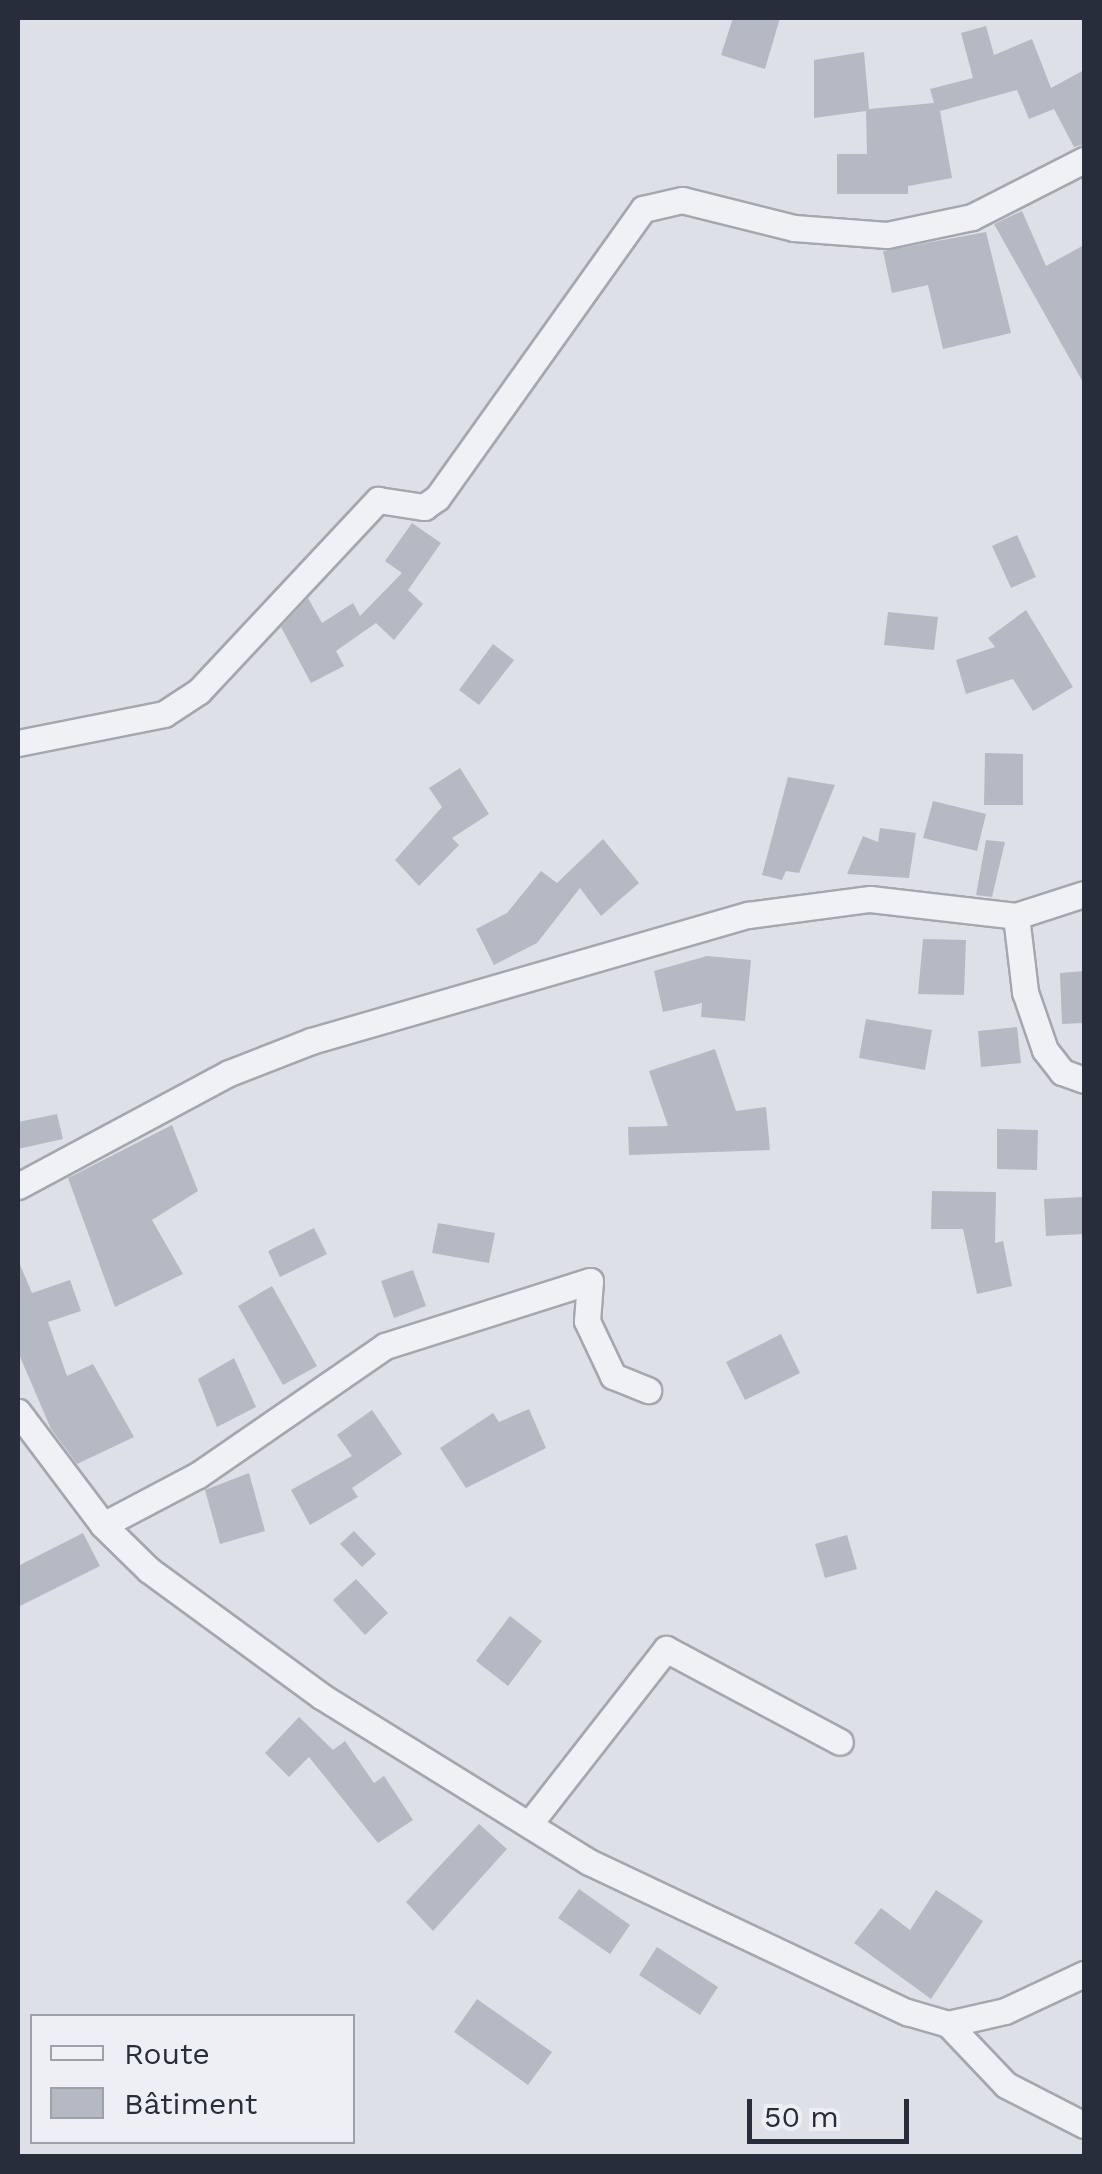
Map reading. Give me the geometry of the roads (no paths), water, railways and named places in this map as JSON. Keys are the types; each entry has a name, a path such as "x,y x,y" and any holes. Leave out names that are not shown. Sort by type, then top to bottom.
{"street":[{"path":"18,743 164,714 199,692 378,500 424,506 437,498 643,209 682,200 794,228 887,235 972,217 1084,160"},
{"path":"18,1186 194,1090 310,1041 748,915 820,900 870,899 1016,916 1084,894"},
{"path":"1016,916 1025,992 1045,1050 1062,1072 1084,1080"},
{"path":"103,1525 198,1475 386,1346 590,1281 586,1321 613,1376 648,1390"},
{"path":"18,1412 103,1525 149,1570 321,1696 588,1862 907,2012 948,2024 1005,2011 1084,1974"},
{"path":"530,1823 666,1649 840,1742"},
{"path":"948,2024 1006,2085 1084,2125"}]}
